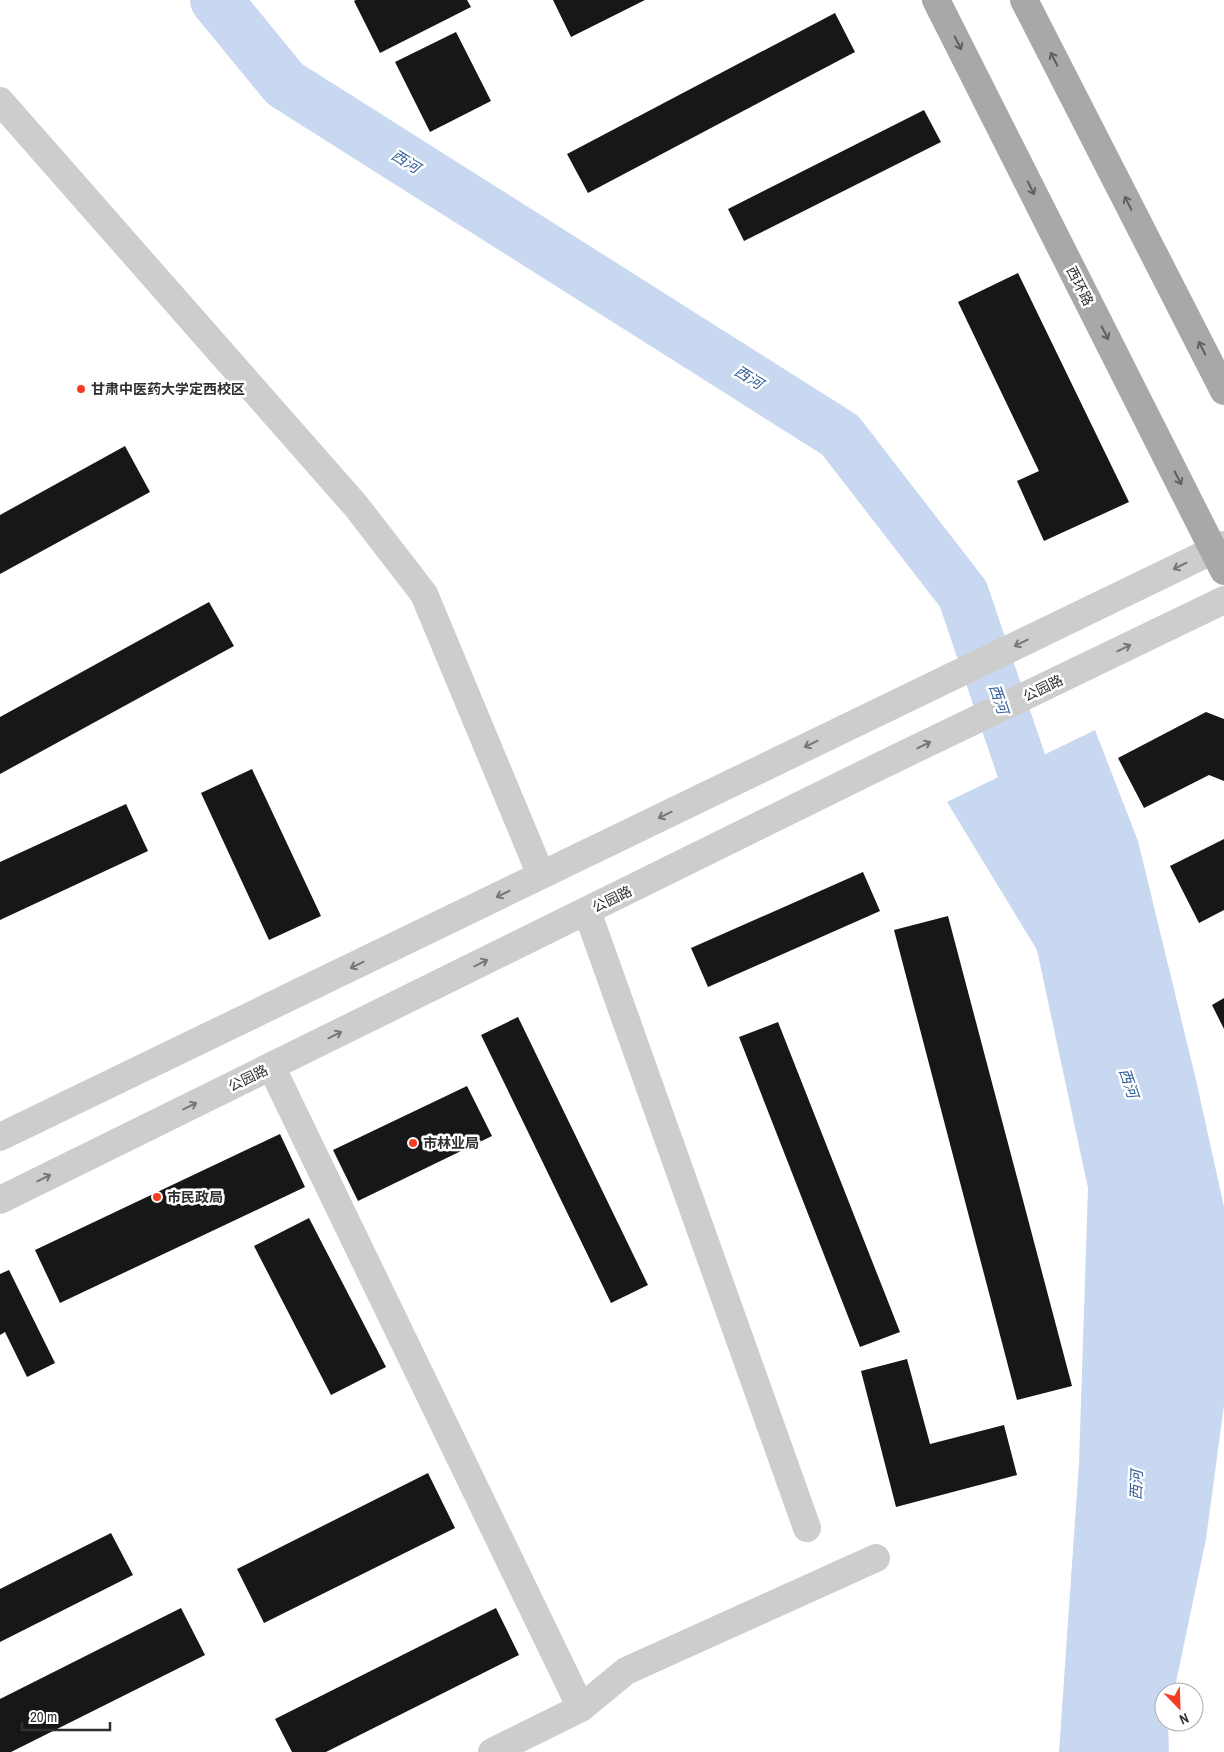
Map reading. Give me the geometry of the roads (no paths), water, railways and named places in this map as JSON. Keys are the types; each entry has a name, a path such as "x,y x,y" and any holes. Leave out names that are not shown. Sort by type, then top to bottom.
{"main road":[{"name":"西环路","path":"936,0 1221,555"},
{"path":"1024,0 1224,391"}],"street":[{"path":"0,101 356,506 424,594 541,875"},
{"path":"0,1138 1065,622 1221,555"},
{"name":"公园路","path":"0,1200 880,766 1224,600"},
{"path":"587,911 807,1528"},
{"path":"272,1066 581,1708"},
{"path":"492,1752 581,1708 626,1671 876,1558"}],"water":[{"path":"1095,730 1138,841 1196,1080 1224,1207 1224,1405 1206,1539 1176,1682 1154,1682 1154,1732 1168,1732 1169,1752 1059,1752 1079,1463 1088,1188 1037,950 947,802"}],"waterway":[{"name":"西河","path":"216,0 285,84 840,435 963,594 1045,835"}],"place":[{"name":"甘肃中医药大学定西校区","path":"81,389"},
{"name":"市林业局","path":"413,1143"},
{"name":"市民政局","path":"157,1197"}]}
